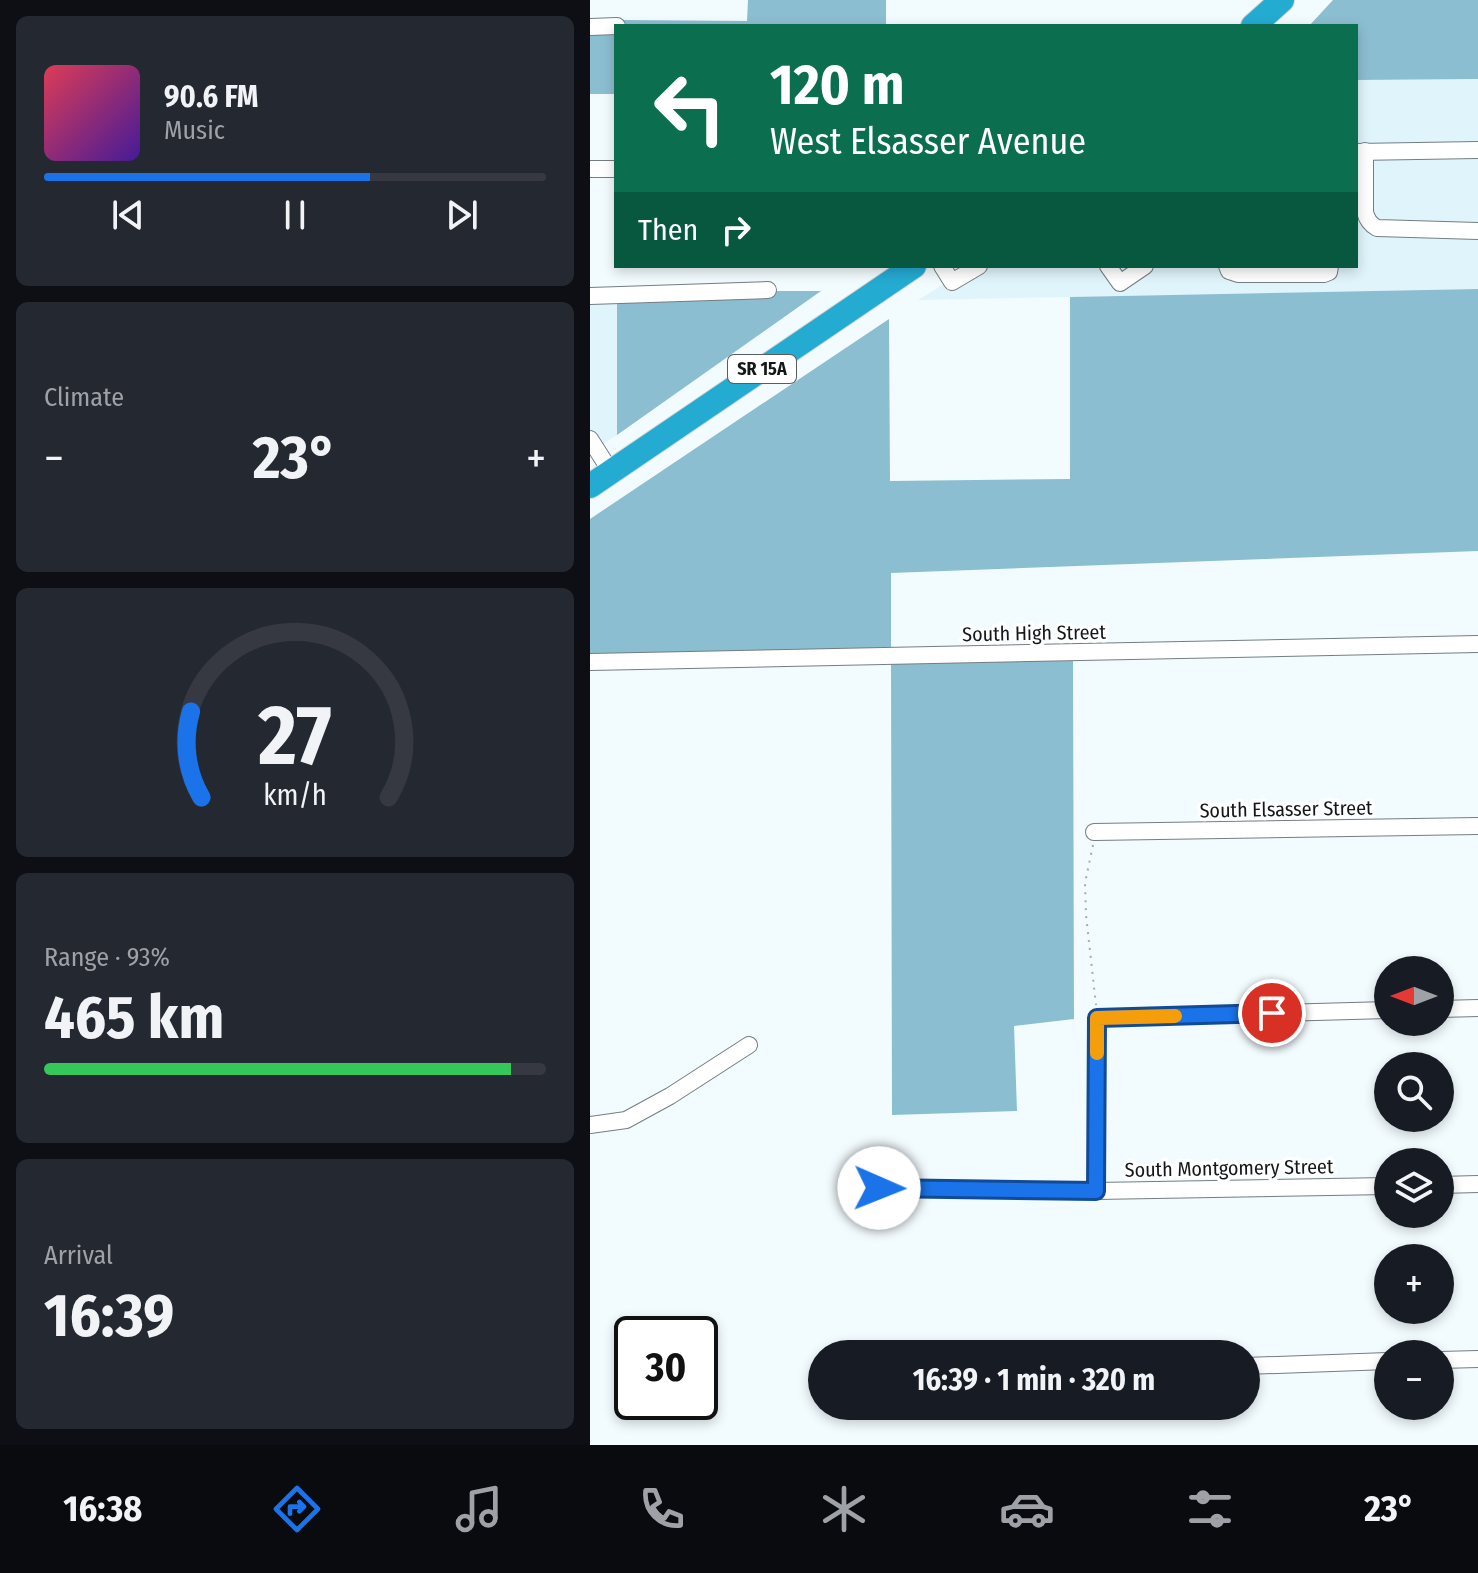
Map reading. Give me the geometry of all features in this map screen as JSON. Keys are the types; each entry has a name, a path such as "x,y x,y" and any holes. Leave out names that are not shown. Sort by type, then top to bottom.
{"highway":[{"path":"1255,24 1282,0"},
{"name":"SR 15A","path":"590,486 900,270"}],"street":[{"path":"590,27 614,26"},
{"path":"1478,150 1360,152 1365,212 1371,225 1377,228 1478,231"},
{"path":"590,169 614,169"},
{"path":"943,268 952,282 976,268"},
{"path":"1109,268 1120,283 1142,268"},
{"path":"1228,268 1238,274 1275,270 1324,274 1330,268"},
{"path":"590,296 768,290"},
{"path":"590,439 611,472"},
{"name":"South High Street","path":"590,662 1478,644"},
{"name":"South Elsasser Street","path":"1094,832 1478,826"},
{"path":"1454,1009 1478,1008"},
{"path":"1096,1191 1097,1018 1374,1010"},
{"path":"590,1125 626,1120 670,1096 749,1045"},
{"path":"1454,1185 1478,1184"},
{"name":"South Montgomery Street","path":"879,1188 1096,1191 1374,1186"},
{"path":"1454,1360 1478,1359"},
{"path":"1260,1366 1374,1361"}],"path":[{"path":"1094,832 1085,883 1097,1018"}],"shaded area":[{"path":"748,0 886,0 886,24 624,24 623,20 747,21"},
{"path":"1333,0 1478,0 1478,79 1358,80 1358,24 1311,24"},
{"path":"614,32 614,94 590,94 590,33"},
{"path":"1478,79 1478,144 1358,146 1358,80"},
{"path":"1478,156 1478,289 918,300 971,268 1358,268 1358,158"},
{"path":"1478,289 1478,551 891,573 891,649 590,656 590,519 889,319 890,481 1070,479 1070,297"},
{"path":"775,291 821,291 617,435 617,301 775,296"},
{"path":"617,301 617,435 590,452 590,302"},
{"path":"1073,658 1074,1019 1014,1026 1017,1111 892,1115 891,661"}],"slow traffic":[{"path":"1097,1053 1097,1018 1175,1016"}],"route":[{"path":"879,1188 1096,1191 1097,1018 1272,1013"}]}
